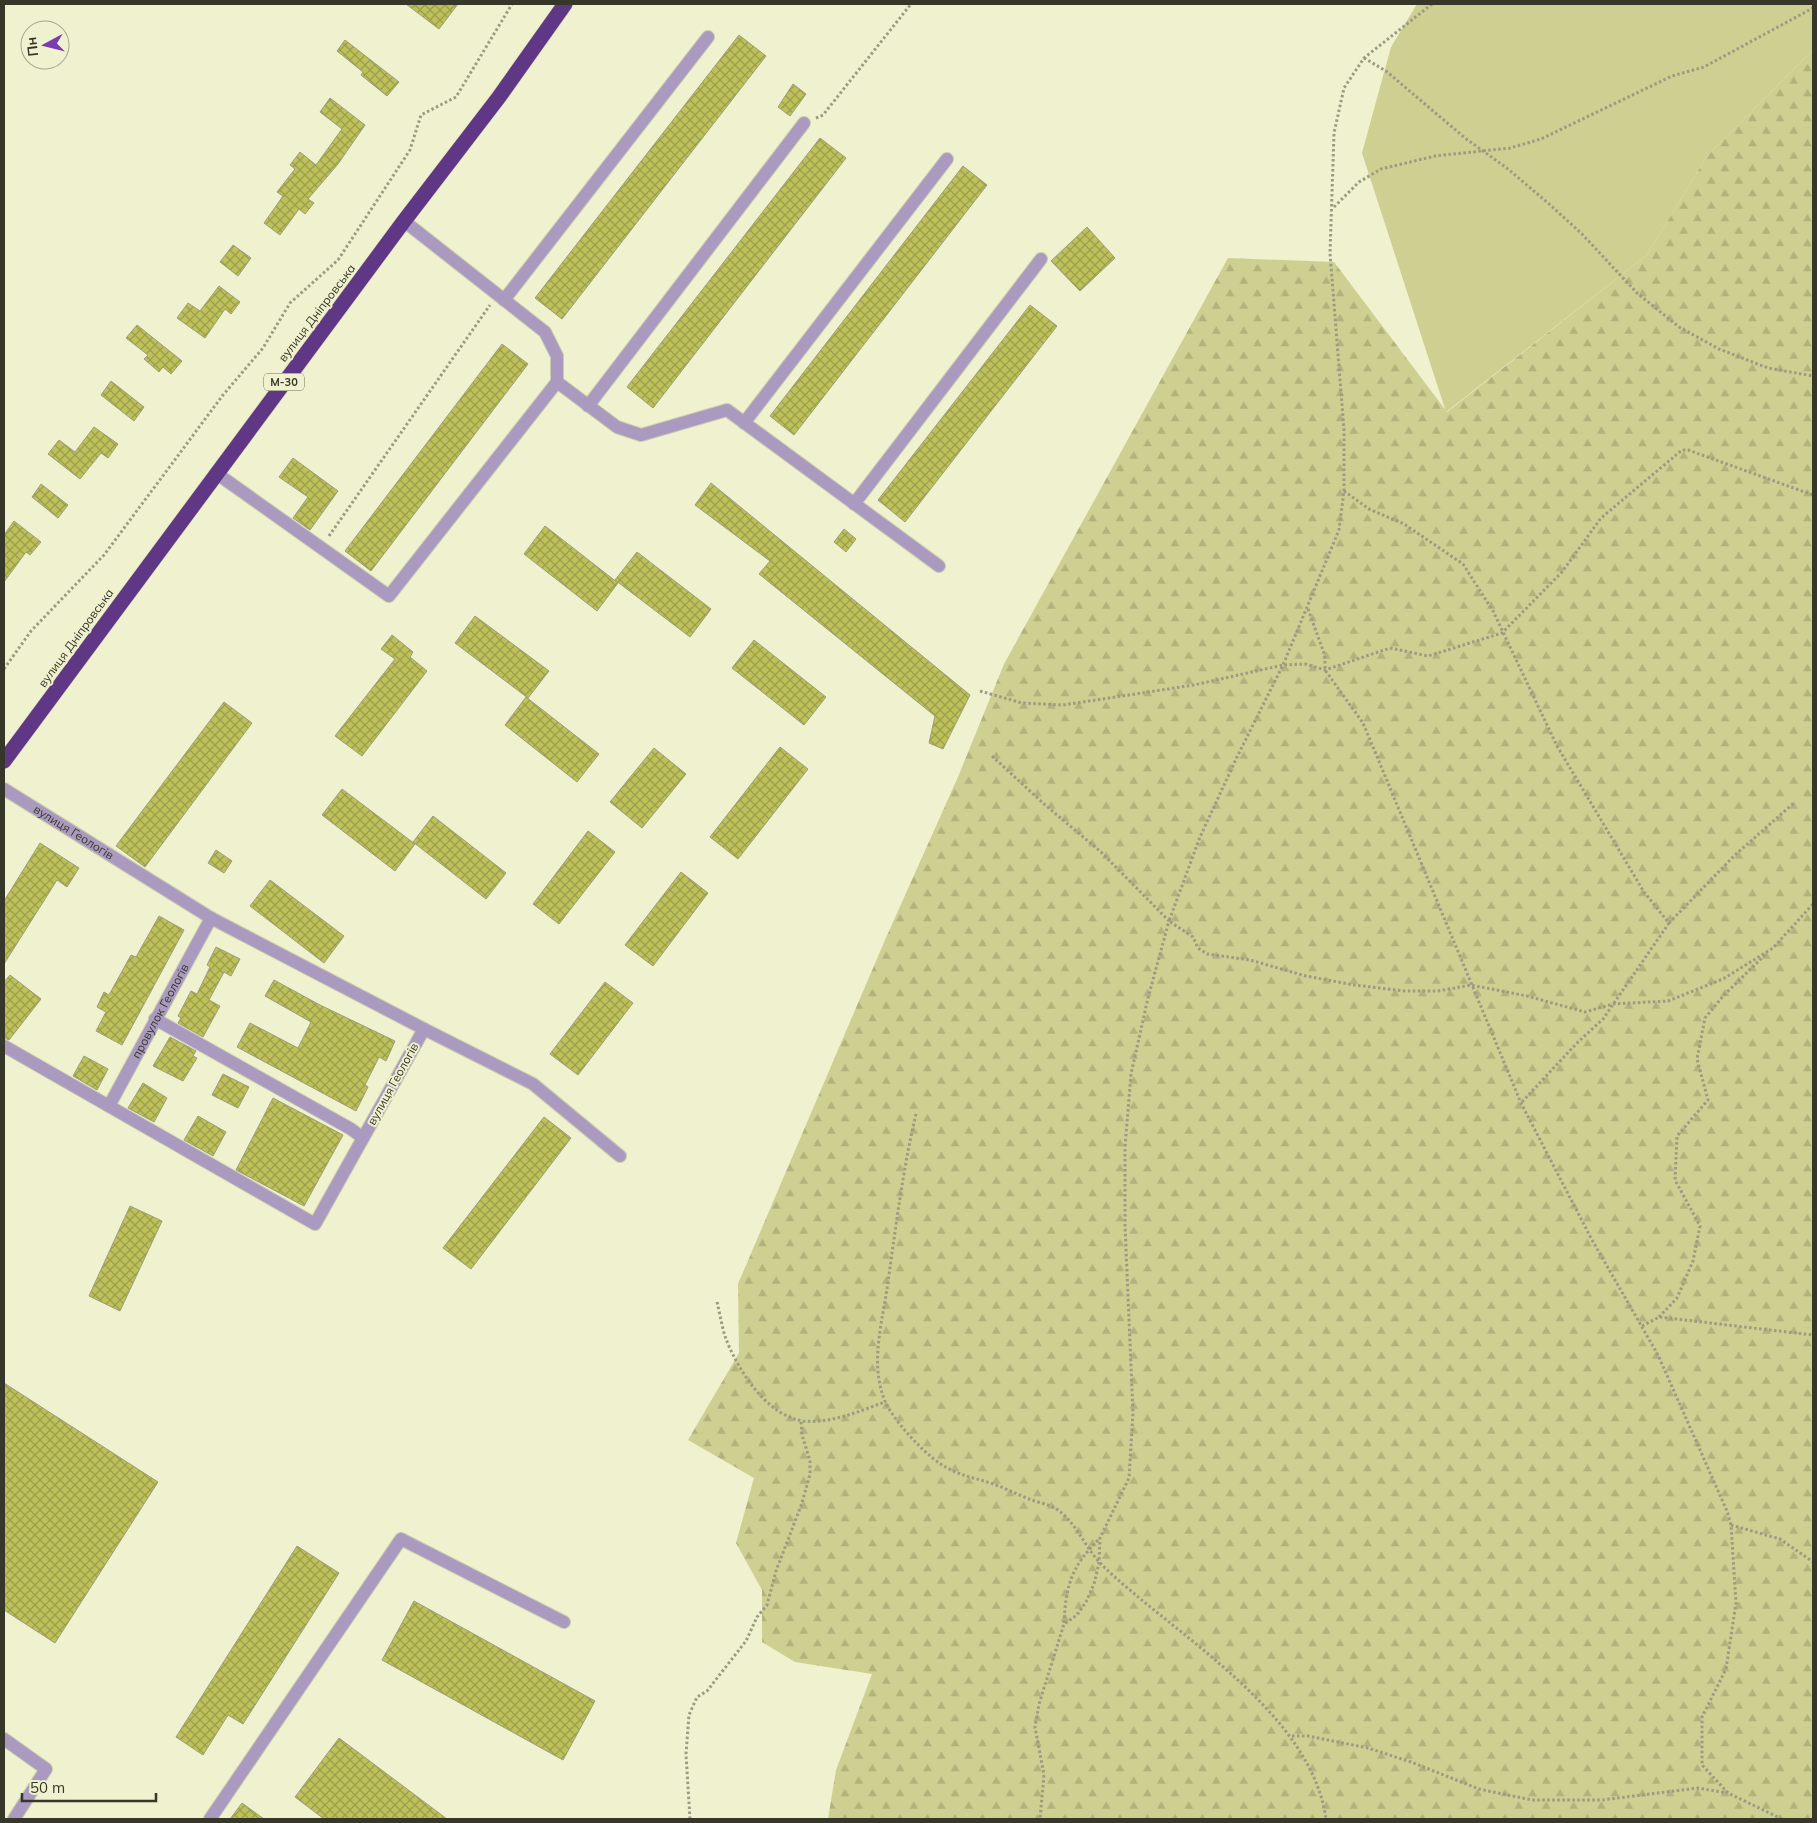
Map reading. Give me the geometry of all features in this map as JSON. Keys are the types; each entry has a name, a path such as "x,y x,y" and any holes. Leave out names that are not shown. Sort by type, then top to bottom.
{"highway":[{"name":"вулиця Дніпровська","path":"4,761 216,473 499,96 565,4"}],"street":[{"path":"501,297 708,37"},
{"path":"588,406 804,123"},
{"path":"744,423 947,159"},
{"path":"216,473 389,596 557,382 556,356 546,332 404,221"},
{"path":"854,504 1041,259"},
{"path":"557,382 617,427 641,435 727,410 939,566"},
{"name":"вулиця Геологів","path":"4,789 211,918 424,1029 315,1224 4,1046"},
{"name":"провулок Геологів","path":"109,1106 211,918"},
{"path":"155,1019 351,1129 363,1138"},
{"path":"424,1029 533,1084 620,1156"},
{"path":"210,1819 401,1539 564,1622"},
{"path":"4,1739 46,1769 14,1819"}],"path":[{"path":"4,669 32,631 104,555 223,395 263,348 290,303 338,260 410,150 421,115 456,97 512,4"},
{"path":"804,123 823,115 911,4"},
{"path":"1040,1819 1044,1775 1035,1727 1039,1704 1064,1624 1066,1593 1081,1557 1100,1538 1129,1478 1133,1413 1125,1225 1125,1147 1132,1074 1148,998 1169,921 1200,837 1283,665 1308,609 1339,530 1344,491 1343,422 1330,253 1334,133 1338,109 1344,88 1364,58 1432,4"},
{"path":"1333,208 1359,182 1381,169 1435,156 1510,148 1541,139 1672,76 1704,67 1813,8"},
{"path":"1364,58 1386,72 1457,132 1548,202 1582,234 1638,293 1679,327 1719,349 1768,368 1813,376"},
{"path":"321,547 501,297"},
{"path":"980,691 1022,703 1063,705 1194,685 1283,665 1305,664 1324,670 1390,648 1428,656 1502,633 1562,572 1601,518 1682,450 1688,450 1813,494"},
{"path":"1344,491 1369,509 1404,524 1463,564 1492,611 1557,746 1644,892 1669,923"},
{"path":"1308,609 1325,656 1324,670 1362,723 1470,985 1521,1103 1592,1240 1658,1355 1727,1511 1731,1526 1736,1602 1726,1669 1702,1717 1702,1765 1728,1793"},
{"path":"992,756 1044,804 1101,852 1169,921 1193,937 1198,948 1207,954 1250,960 1306,976 1354,986 1405,992 1438,991 1470,985 1527,996 1585,1012 1613,1004 1668,1001 1723,979 1773,948"},
{"path":"1521,1103 1602,1019 1669,923 1735,855 1796,802"},
{"path":"1642,1326 1659,1317 1677,1298 1694,1262 1700,1226 1675,1180 1678,1136 1708,1100 1697,1059 1705,1018 1724,995 1773,948 1813,904"},
{"path":"916,1114 906,1155 878,1344 879,1379 885,1402 917,1442 938,1462 961,1476 991,1483 1054,1508 1071,1521 1099,1563 1147,1606 1207,1653 1291,1736 1302,1754 1314,1781 1326,1819"},
{"path":"717,1302 726,1339 748,1378 770,1404 784,1414 801,1421 829,1419 885,1402"},
{"path":"1659,1317 1813,1335"},
{"path":"690,1819 686,1754 688,1714 697,1697 707,1691 746,1641 757,1617 767,1605 776,1572 802,1504 810,1474 810,1461 802,1435 801,1421"},
{"path":"1731,1526 1780,1539 1813,1562"},
{"path":"1064,1624 1076,1615 1086,1602 1094,1584 1099,1563 1100,1538"},
{"path":"1291,1736 1308,1736 1368,1748 1411,1762 1479,1790 1532,1800 1602,1800 1698,1788 1728,1793 1782,1819"}],"green space":[{"path":"1417,4 1813,4 1813,50 1707,156 1647,255 1446,412 1362,153 1391,47"},
{"path":"1813,50 1813,1819 828,1819 836,1770 872,1674 795,1662 762,1642 762,1590 736,1543 754,1478 688,1440 739,1353 738,1284 885,940 958,777 1004,664 1228,258 1334,262 1447,412 1647,255 1707,156"}],"building":[{"path":"406,4 458,4 439,29"},
{"path":"739,35 766,56 562,319 535,298"},
{"path":"345,40 399,82 387,96 361,75 363,72 337,51"},
{"path":"793,84 806,94 790,116 778,107"},
{"path":"330,98 365,125 338,164 308,199 314,203 305,214 299,209 280,235 264,223 283,196 277,192 295,169 290,165 300,152 316,165 342,129 320,112"},
{"path":"820,138 846,158 653,408 627,387"},
{"path":"963,166 987,185 794,435 770,416"},
{"path":"1087,227 1115,258 1080,291 1051,261"},
{"path":"233,245 251,258 238,276 220,262"},
{"path":"219,286 240,302 231,314 225,309 205,338 177,318 188,303 200,311"},
{"path":"1030,305 1057,326 905,522 878,500"},
{"path":"137,325 182,361 171,374 163,367 159,372 144,359 148,355 126,338"},
{"path":"502,344 528,364 371,571 345,551"},
{"path":"111,381 144,407 134,421 101,395"},
{"path":"94,427 118,444 108,458 101,453 80,479 48,454 59,440 75,452"},
{"path":"293,458 338,491 310,530 293,518 308,497 279,477"},
{"path":"711,483 970,695 943,749 929,743 935,716 759,574 770,561 695,505"},
{"path":"41,484 68,505 58,518 32,497"},
{"path":"14,521 41,542 30,555 26,552 4,582 4,535"},
{"path":"545,526 618,583 597,611 524,554"},
{"path":"844,529 856,539 846,552 834,542"},
{"path":"637,552 711,609 690,637 615,580"},
{"path":"475,616 549,671 528,698 455,643"},
{"path":"392,635 413,652 410,657 427,671 362,756 335,736 395,659 381,649"},
{"path":"754,640 826,697 804,725 732,668"},
{"path":"526,697 599,754 577,782 505,725"},
{"path":"224,702 252,723 145,867 116,846"},
{"path":"780,747 808,769 738,859 710,837"},
{"path":"654,748 686,774 642,828 610,802"},
{"path":"342,789 415,844 395,871 322,815"},
{"path":"433,816 506,873 486,899 413,842"},
{"path":"588,831 615,852 559,924 533,904"},
{"path":"40,843 79,868 67,887 57,880 4,964 4,901"},
{"path":"216,850 232,861 224,873 208,863"},
{"path":"681,872 708,893 653,966 625,945"},
{"path":"270,880 344,936 324,963 250,906"},
{"path":"159,916 184,930 122,1045 96,1031 106,1012 97,1007 104,992 109,995 131,955 136,957"},
{"path":"216,947 240,959 231,976 224,972 209,1000 220,1006 203,1037 178,1023 181,1018 178,1016 191,991 197,994 210,967 207,965"},
{"path":"10,975 41,999 9,1040 4,1038 4,982"},
{"path":"274,980 320,1005 395,1041 386,1061 379,1057 365,1085 368,1087 356,1111 237,1047 250,1023 298,1048 311,1022 265,996"},
{"path":"605,982 633,1003 578,1075 550,1054"},
{"path":"170,1037 196,1051 193,1056 197,1058 183,1081 153,1066"},
{"path":"84,1056 108,1069 97,1090 73,1076"},
{"path":"223,1074 249,1087 238,1108 212,1095"},
{"path":"143,1083 167,1098 154,1122 128,1108"},
{"path":"273,1098 343,1135 304,1206 236,1170"},
{"path":"198,1116 226,1132 213,1156 184,1140"},
{"path":"544,1117 571,1138 471,1269 443,1248"},
{"path":"130,1206 162,1221 120,1311 89,1296"},
{"path":"4,1383 158,1482 55,1643 4,1610"},
{"path":"297,1546 339,1573 243,1724 228,1715 203,1755 176,1737"},
{"path":"414,1601 595,1701 563,1760 382,1660"},
{"path":"339,1738 447,1819 324,1819 295,1797"},
{"path":"242,1803 264,1819 230,1819"}]}
